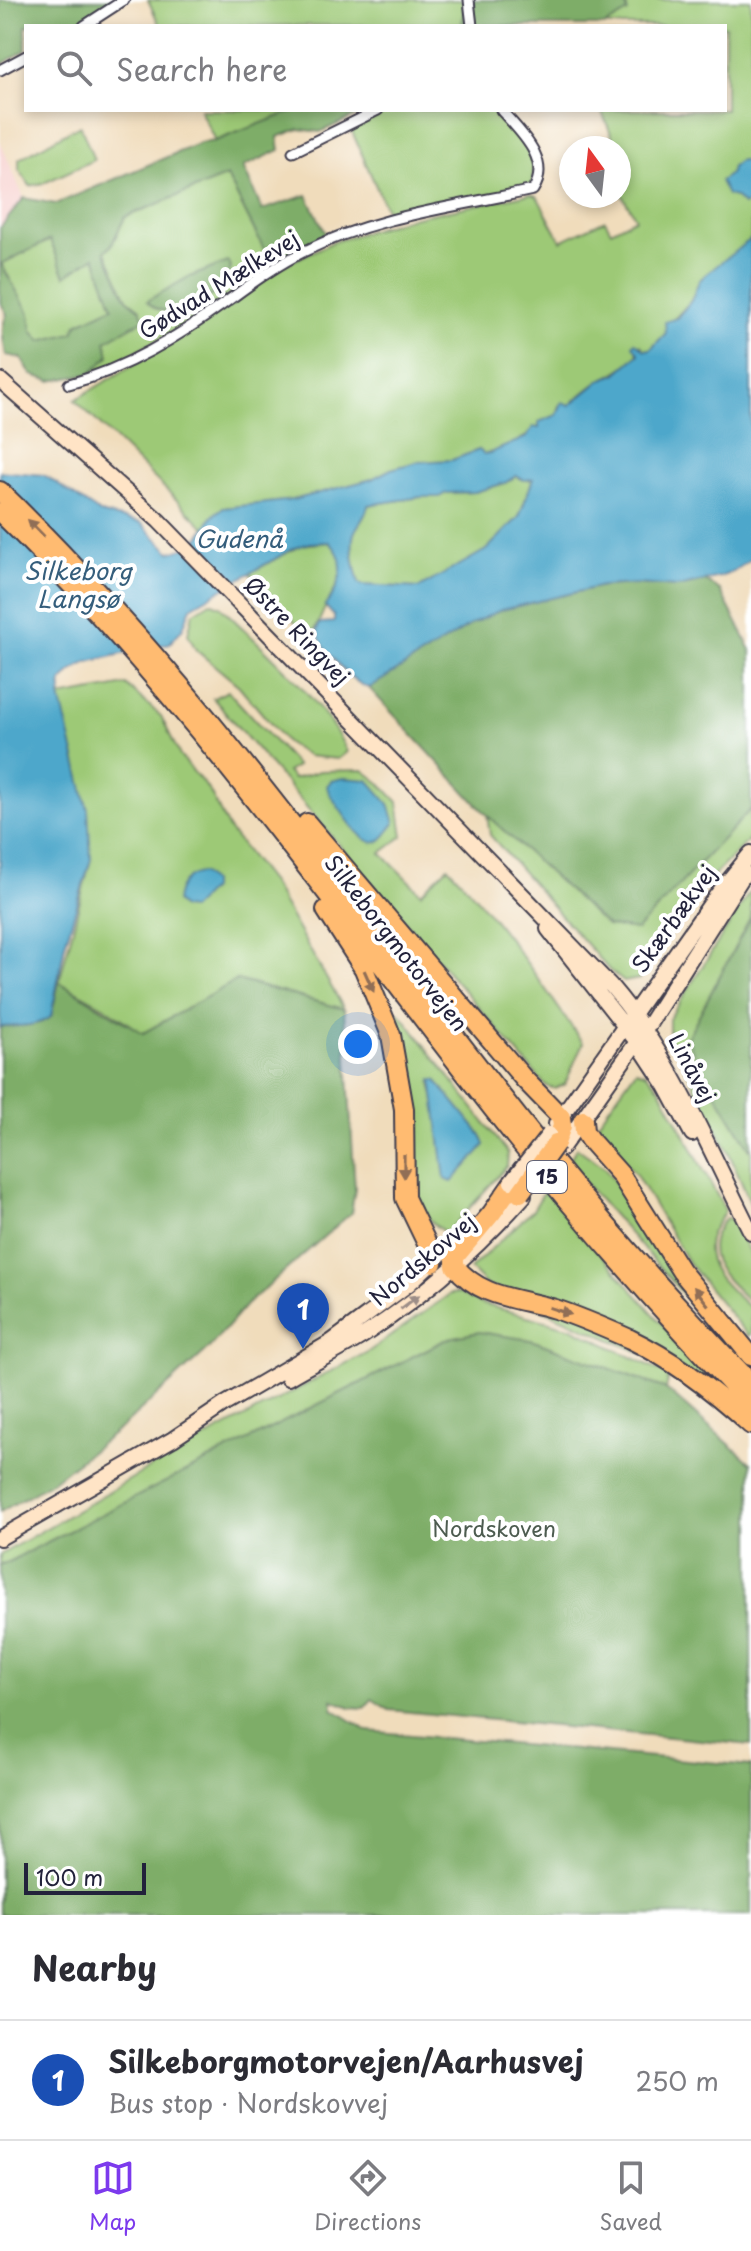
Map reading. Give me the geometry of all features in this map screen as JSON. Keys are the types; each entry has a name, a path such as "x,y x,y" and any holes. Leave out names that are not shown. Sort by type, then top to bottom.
{"highway":[{"path":"0,491 192,687 207,719 524,1079 562,1133 589,1139 606,1158 627,1184 681,1271 751,1356"},
{"name":"Silkeborgmotorvejen","path":"0,512 97,613 207,719 567,1178 661,1287 751,1383"},
{"name":"Silkeborgmotorvejen","path":"207,719 217,754 547,1176 650,1298 751,1405"},
{"path":"217,754 340,929 364,969 383,1011 397,1059 404,1109 405,1198 414,1222 451,1259 466,1280 485,1291 573,1315 634,1341 699,1382 751,1425"},
{"path":"451,1259 517,1189 562,1133"},
{"path":"498,1224 530,1158"}],"main road":[{"name":"Østre Ringvej","path":"0,380 159,521 552,922 637,1026"},
{"name":"Skærbækvej","path":"637,1026 705,912 751,853"},
{"name":"Skærbækvej","path":"637,1026 751,865"},
{"name":"Østre Ringvej","path":"518,890 561,947 637,1026"},
{"path":"530,1158 562,1133 637,1026"},
{"path":"562,1133 637,1026"},
{"name":"Linåvej","path":"637,1026 668,1066 751,1235"},
{"name":"Linåvej","path":"637,1026 722,1192 751,1235"},
{"name":"Nordskovvej","path":"173,1439 225,1404 331,1342 498,1224"},
{"name":"Nordskovvej","path":"0,1538 363,1336 451,1259"}],"street":[{"path":"87,24 124,0"},
{"path":"469,0 472,24"},
{"path":"0,70 24,57"},
{"path":"293,152 374,112"},
{"name":"Gødvad Mælkevej","path":"69,384 104,374 146,353 211,313 272,269 321,243 419,212 533,190 537,183 533,147 503,112"}],"shaded area":[{"path":"0,141 24,198 0,228"}],"green space":[{"path":"0,0 115,0 73,24 24,24 24,51 0,65"},
{"path":"148,0 463,0 463,24 159,24"},
{"path":"472,0 624,0 628,12 607,24 462,24 464,4"},
{"path":"624,0 751,0 751,239 699,281 691,301 651,349 645,350 641,345 639,352 625,366 594,385 570,405 560,404 557,415 540,422 539,428 499,450 484,454 479,450 452,460 417,462 391,469 372,479 293,500 223,508 214,515 206,529 75,400 232,305 257,283 288,263 333,242 406,219 530,194 537,196 561,241 605,220 611,231 636,218 630,208 631,136 612,136 602,112 727,112 727,24 607,24 627,12"},
{"path":"201,112 291,112 215,141"},
{"path":"291,112 365,112 320,132 299,129 278,137 280,150 243,167 262,210 307,195 327,236 271,263 227,176 125,217 111,246 105,251 127,299 140,309 144,319 106,341 109,356 90,374 51,381 32,375 21,358 6,355 3,329 7,314 0,302 0,228 24,198 56,204 200,143 215,141","holes":["50,240 65,276 95,257 113,307 77,324 73,333 41,341 32,331 30,314 1,264"]},
{"path":"383,112 498,112 530,153 533,162 531,186 389,216 350,127"},
{"path":"80,125 94,160 44,183 30,186 19,169 19,159"},
{"path":"227,176 271,263 184,324 90,374 106,341 140,309 127,299 105,250 111,246 125,217"},
{"path":"51,240 95,257 114,307 77,324 74,333 41,341 32,331 29,314 1,263"},
{"path":"228,262 231,267 226,287 197,303 175,311 165,311 147,301 187,278"},
{"path":"516,476 533,479 519,517 486,550 419,588 359,583 353,541 368,505 439,497 446,493 475,492 505,483"},
{"path":"329,542 340,556 341,572 309,637 250,573 301,545"},
{"path":"705,581 720,590 751,650 751,809 637,930 607,926 487,815 369,688 475,622 501,610 602,586 637,584 678,587"},
{"path":"210,602 220,606 308,694 324,713 347,752 338,759 307,756 286,742 239,686 196,650 188,634 193,613"},
{"path":"126,685 161,716 180,756 209,790 228,828 272,884 344,1009 237,980 143,1033 105,1007 59,982 91,859 60,697"},
{"path":"228,691 297,766 287,772 293,779 320,771 363,770 398,802 403,836 381,853 421,893 448,867 502,930 583,1043 565,1084 555,1089 546,1086 213,698"},
{"path":"751,809 751,838 709,880 639,979 624,982 609,970 490,835 487,815 607,926"},
{"path":"751,890 751,917 687,1038 751,1151 751,1205 729,1153 669,1037 669,1019"},
{"path":"751,917 751,1151 696,1060 687,1038"},
{"path":"237,980 344,1009 355,1189 351,1213 246,1305 208,1349 127,1423 53,1481 0,1512 0,1027 33,1024 51,1017 59,982 143,1033"},
{"path":"394,1012 400,1013 508,1153 507,1166 447,1233 431,1221 421,1207 416,1190 416,1096","holes":["436,1080 481,1135 485,1145 445,1179 431,1083"]},
{"path":"636,1070 646,1073 659,1087 725,1210 710,1236 709,1258 719,1277 751,1309 751,1334 748,1336 689,1264 635,1173 596,1131 595,1127"},
{"path":"577,1148 604,1167 733,1344 729,1346 577,1174 570,1158"},
{"path":"545,1190 708,1376 703,1380 486,1285 470,1269 533,1210"},
{"path":"726,1218 731,1219 751,1255 751,1303 716,1265 712,1243"},
{"path":"459,1293 482,1304 572,1328 669,1375 666,1389 531,1340 449,1338 0,1566 0,1555 165,1459 368,1352 450,1294"},
{"name":"Nordskoven","path":"479,1332 531,1340 666,1389 751,1463 751,1745 389,1710 372,1699 365,1708 350,1707 333,1700 333,1709 368,1731 751,1766 751,1915 0,1915 0,1566 449,1338"}],"water":[{"path":"740,160 751,162 751,200 743,205 735,197 727,195 720,181 730,174 732,167"},
{"path":"751,239 751,559 720,577 678,587 637,584 602,586 501,610 475,622 369,688 345,672 329,654 319,636 317,629 320,623 334,622 334,616 325,606 335,591 341,565 329,542 310,543 294,548 191,607 183,628 170,643 88,662 73,670 62,682 60,697 88,810 91,859 65,944 51,1017 33,1024 0,1027 0,471 44,475 100,513 141,523 170,552 183,549 198,539 210,519 223,508 293,500 372,479 391,469 417,462 452,460 479,450 484,454 490,453 527,437 533,427 539,428 539,422 557,415 562,402 570,405 602,379 616,374 639,354 633,345 635,342 645,350 651,349 666,333 665,322 677,318 691,301 699,281","holes":["516,476 524,480 533,479 519,517 486,550 419,588 359,583 353,541 368,505 439,497 446,493 475,492 505,483"]},
{"path":"343,778 368,780 389,804 395,823 380,841 371,842 357,832 329,793 327,786 331,781"},
{"path":"202,873 211,882 211,889 191,909 182,908 176,902 181,886 187,878"},
{"path":"432,1080 436,1080 481,1135 485,1145 452,1182 445,1179"}],"place":[{"name":"Silkeborgmotorvejen/Aarhusvej","path":"303,1349"}],"water label":[{"name":"Gudenå","path":"239,540"},
{"name":"Silkeborg Langsø","path":"78,586"}]}
